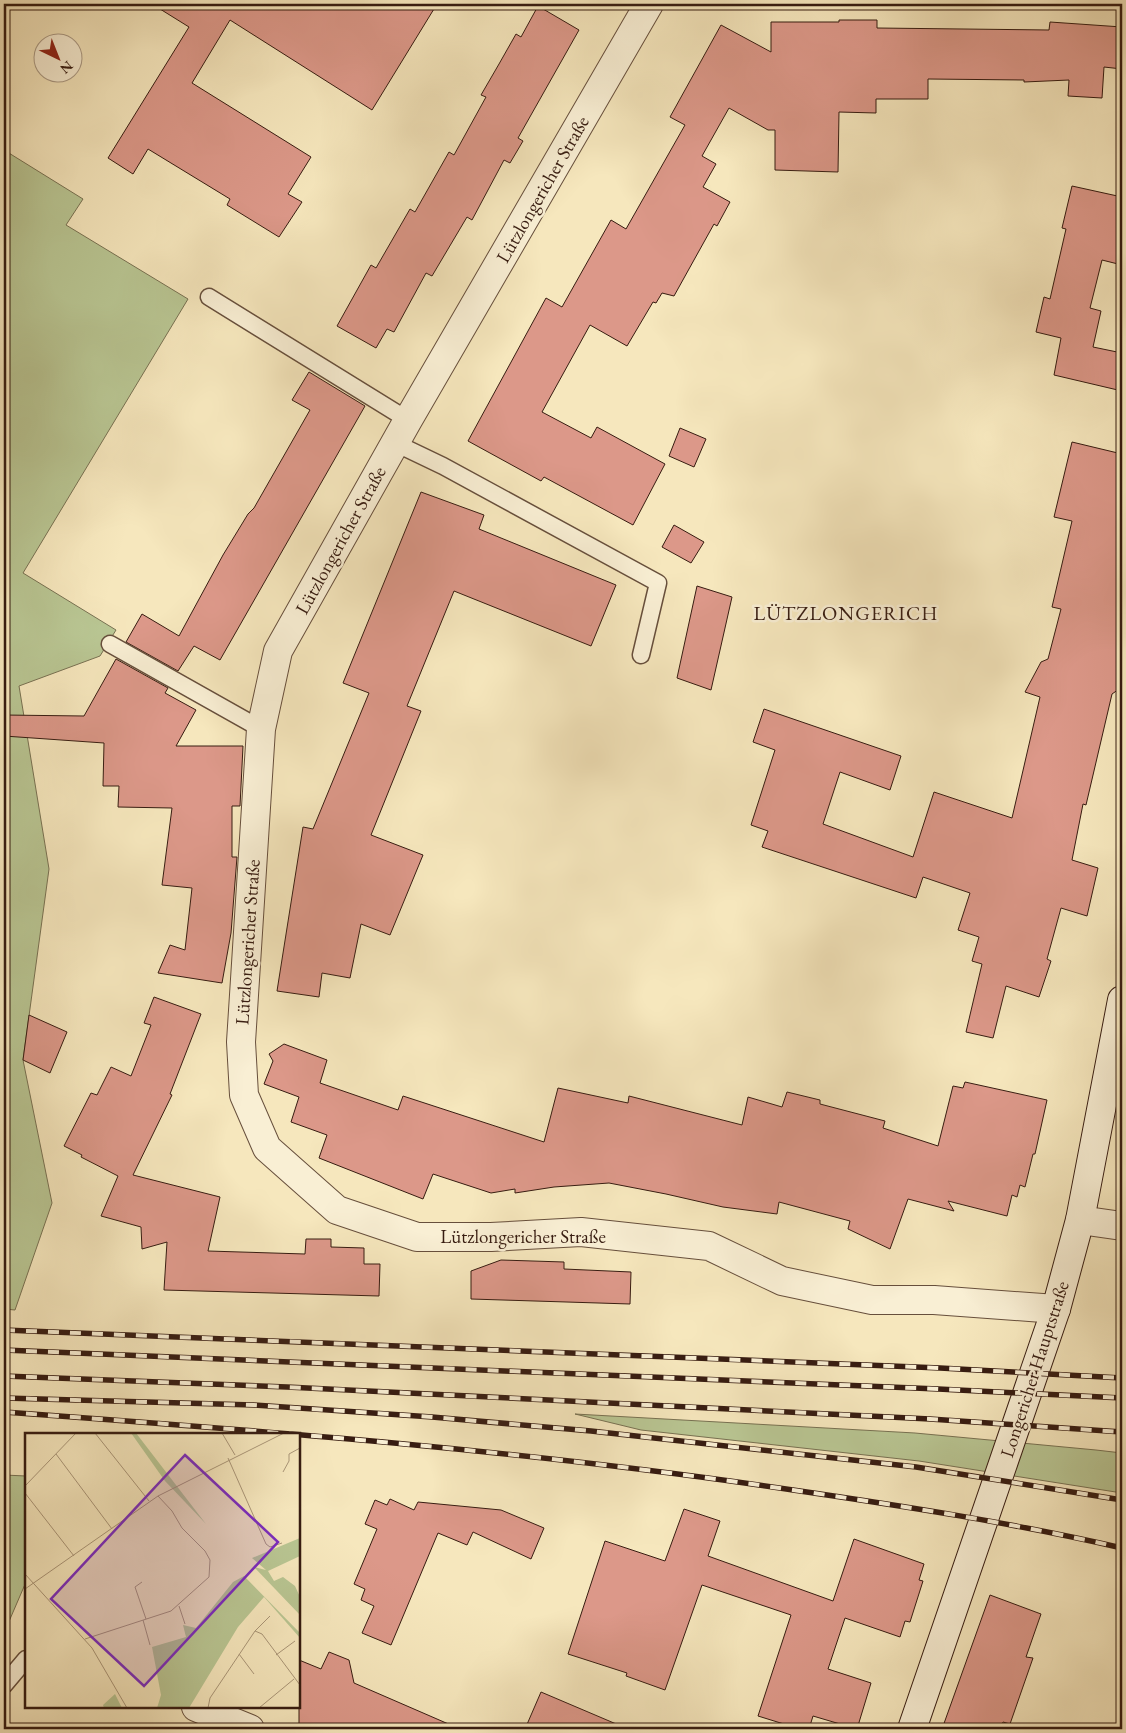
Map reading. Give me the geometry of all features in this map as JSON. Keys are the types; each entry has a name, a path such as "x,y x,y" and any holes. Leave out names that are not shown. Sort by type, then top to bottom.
{"street":[{"name":"Lützlongericher Straße","path":"649,4 402,431 278,651 261,729 241,1042 244,1095 267,1148 337,1210 416,1237 491,1237 581,1232 709,1246 782,1281 872,1300 934,1300 1056,1309"},
{"name":"Longericher Hauptstraße","path":"912,1729 1056,1309 1080,1220 1122,1000"},
{"path":"1080,1220 1122,1226"},
{"path":"198,1708 250,1729"}],"lane":[{"path":"209,297 402,431 443,466 658,583 641,655"},
{"path":"110,644 261,729"},
{"path":"4,1685 25,1660"}],"green space":[{"path":"4,150 83,199 66,225 188,299 23,573 116,630 100,656 19,686 49,869 23,1060 52,1203 15,1310 4,1309"},
{"path":"575,1414 915,1433 1122,1453 1122,1493 919,1461 641,1430"},
{"path":"4,1475 25,1476 25,1584 4,1633"}],"building":[{"path":"152,4 437,4 372,110 230,20 192,83 311,157 288,194 302,202 279,237 227,205 230,199 148,149 133,174 108,158 189,27"},
{"path":"538,6 579,30 518,138 523,141 510,163 504,160 472,220 467,217 432,276 426,273 394,332 387,329 376,348 337,326 371,265 376,268 410,209 415,212 449,152 454,155 486,97 481,95 516,34 521,37"},
{"path":"839,20 877,20 877,28 1049,30 1050,22 1122,27 1122,69 1104,67 1102,98 1068,96 1069,80 1024,82 1024,80 928,79 928,99 876,99 876,113 839,112 838,172 775,170 775,130 768,130 729,108 702,156 716,164 703,187 730,202 717,226 714,224 674,296 662,293 656,303 653,302 627,346 590,325 542,412 591,438 597,427 665,464 633,525 544,477 541,481 468,441 546,298 562,307 611,220 626,229 685,125 670,117 721,25 771,52 771,22 839,22"},
{"path":"1072,186 1122,197 1122,265 1102,260 1090,308 1101,311 1093,347 1122,353 1122,391 1054,375 1061,338 1036,332 1044,297 1050,299 1066,229 1062,228"},
{"path":"309,372 365,406 220,660 194,646 178,671 126,642 142,614 179,636 223,555 248,514 254,508 310,410 292,400"},
{"path":"680,428 706,439 694,467 669,456"},
{"path":"1072,442 1122,454 1122,650 1117,669 1122,673 1122,687 1112,694 1086,805 1083,804 1072,860 1098,868 1087,916 1061,908 1047,959 1051,961 1039,997 1006,986 993,1038 966,1032 982,964 972,961 979,937 958,930 970,893 923,877 916,898 762,847 768,831 751,825 775,750 753,742 764,709 901,756 890,790 840,772 823,824 913,857 934,792 1012,818 1040,697 1025,692 1041,662 1048,659 1061,609 1052,607 1072,521 1054,517"},
{"path":"421,492 484,515 479,529 616,585 591,646 454,591 407,706 421,711 371,835 423,855 390,935 361,924 350,978 322,973 319,997 277,991 303,827 313,829 369,693 343,683"},
{"path":"674,525 704,542 691,563 662,547"},
{"path":"697,586 732,597 711,690 677,678"},
{"path":"116,659 168,688 165,693 196,710 176,746 243,746 240,806 232,806 232,857 237,857 231,933 222,983 158,973 170,945 185,950 192,888 162,885 172,808 118,807 119,786 103,786 104,743 4,736 4,715 84,716"},
{"path":"154,997 201,1014 170,1094 172,1095 133,1175 220,1197 208,1251 305,1254 306,1239 331,1239 331,1247 364,1248 364,1264 380,1264 379,1296 164,1290 167,1242 142,1249 141,1227 101,1216 118,1176 64,1146 91,1093 97,1095 111,1067 131,1076 151,1025 144,1023"},
{"path":"29,1015 67,1032 50,1073 23,1060"},
{"path":"284,1044 327,1060 320,1083 398,1110 403,1096 544,1142 558,1088 628,1103 629,1096 742,1125 748,1097 782,1107 787,1092 820,1100 820,1104 885,1121 883,1128 938,1146 953,1086 963,1088 965,1082 1047,1100 1035,1154 1033,1154 1025,1187 1020,1185 1017,1197 1012,1195 1007,1216 948,1201 954,1211 908,1199 890,1249 848,1229 850,1221 779,1202 777,1214 723,1207 609,1183 554,1187 515,1193 515,1189 491,1193 433,1174 423,1199 319,1158 327,1135 291,1122 299,1097 264,1084 273,1061 269,1054"},
{"path":"501,1260 564,1262 564,1269 631,1272 630,1304 471,1299 471,1271"},
{"path":"390,1499 414,1510 418,1502 501,1510 544,1528 531,1559 473,1532 467,1545 438,1533 391,1645 362,1633 374,1606 361,1600 365,1589 354,1584 377,1529 365,1524 375,1500 387,1505"},
{"path":"684,1509 720,1521 708,1556 833,1601 854,1539 924,1564 919,1580 923,1581 910,1622 905,1621 900,1637 845,1618 828,1669 871,1683 857,1729 813,1716 809,1729 800,1729 758,1716 791,1615 702,1585 665,1690 626,1676 627,1673 568,1654 605,1541 665,1561"},
{"path":"990,1595 1041,1614 1026,1657 1033,1658 1010,1724 1003,1722 1000,1729 942,1729"},
{"path":"329,1652 349,1660 354,1683 460,1729 299,1729 300,1660 321,1669"},
{"path":"541,1692 628,1729 525,1729"}],"railway":[{"path":"4,1330 940,1368 1122,1378"},
{"path":"4,1350 1122,1398"},
{"path":"4,1376 287,1387 930,1419 1122,1432"},
{"path":"4,1398 254,1405 432,1417 591,1431 916,1467 1122,1500"},
{"path":"4,1412 276,1433"},
{"path":"300,1435 498,1453 695,1476 917,1509 999,1523 1122,1548"}],"district":[{"name":"LÜTZLONGERICH","path":"846,613"}]}
